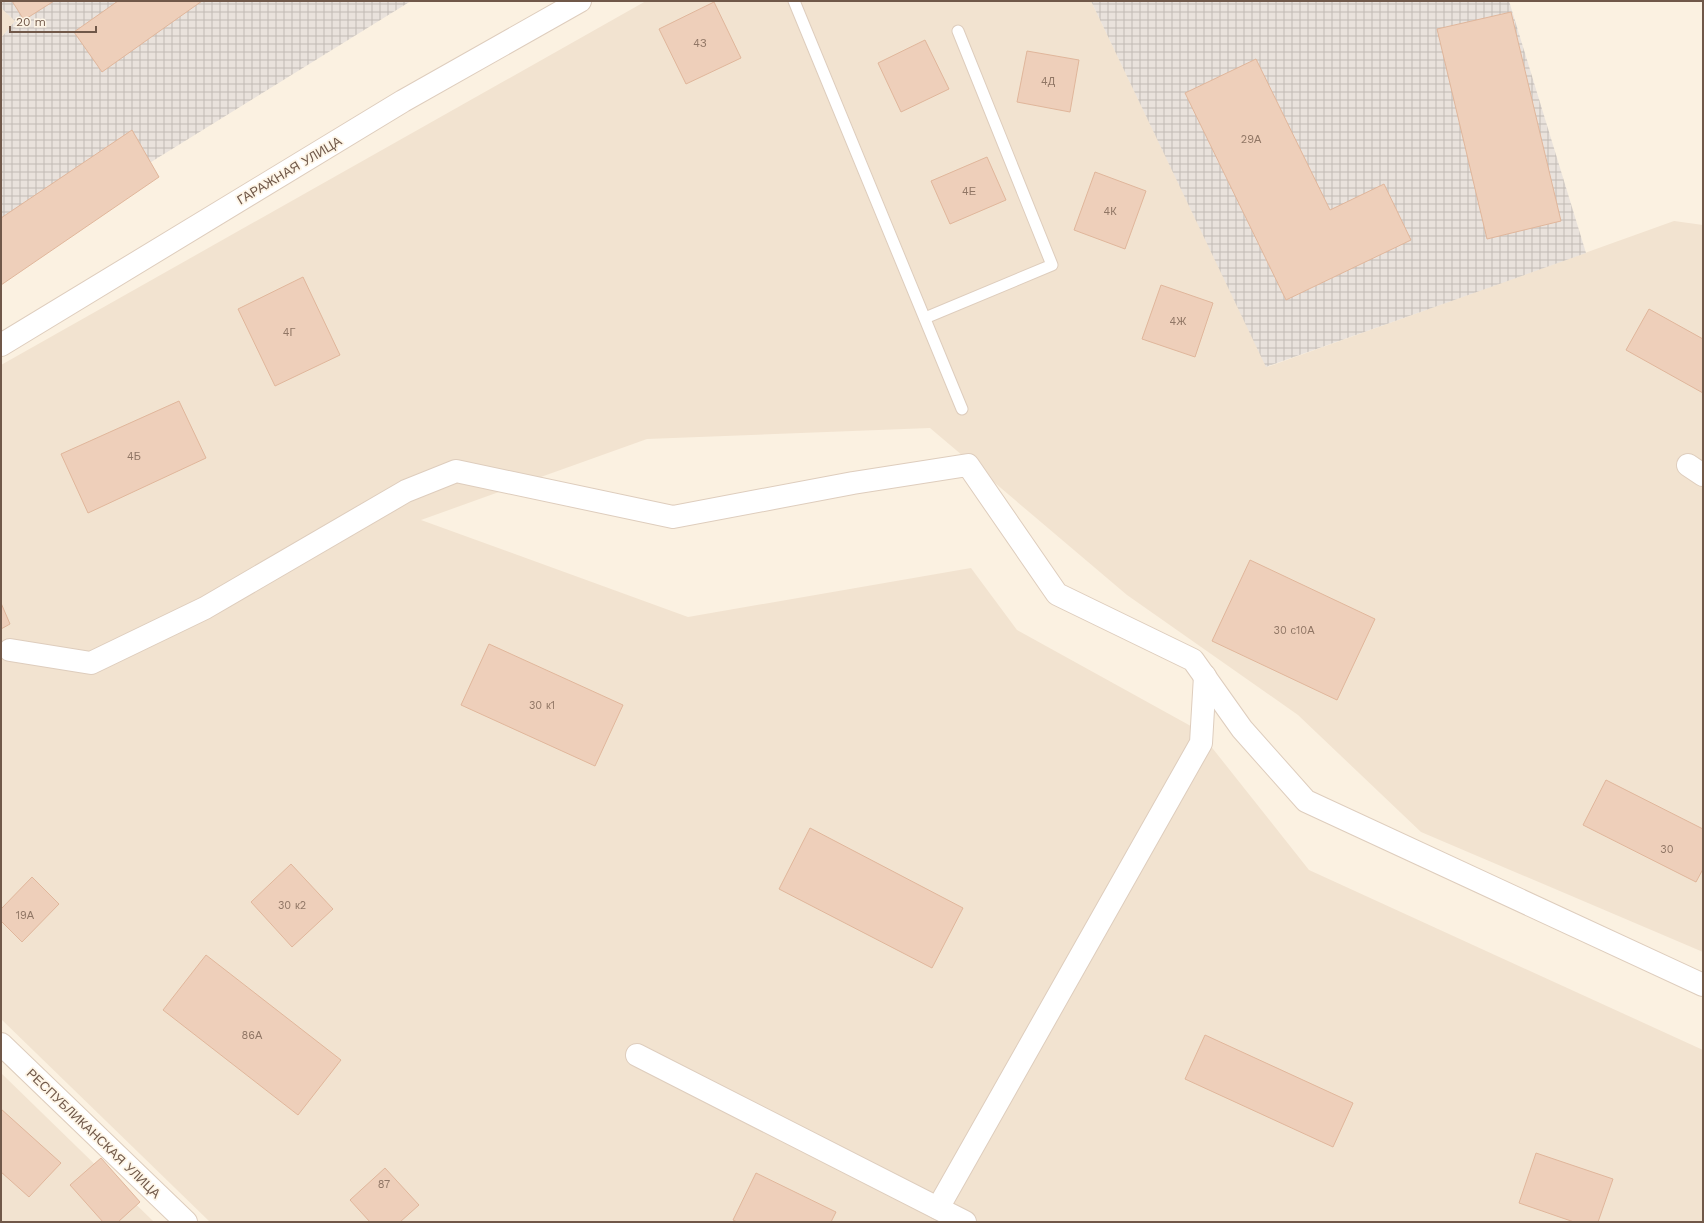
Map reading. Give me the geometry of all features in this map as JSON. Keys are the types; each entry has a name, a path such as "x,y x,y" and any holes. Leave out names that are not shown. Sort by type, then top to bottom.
{"street":[{"name":"ГАРАЖНАЯ УЛИЦА","path":"1,345 403,101 580,1"},
{"path":"10,650 92,663 205,608 406,491 456,471 674,517 853,483 968,465 1057,594 1193,660 1242,729 1306,801 1703,985"},
{"path":"938,1208 1201,743 1205,676"},
{"name":"РЕСПУБЛИКАНСКАЯ УЛИЦА","path":"1,1044 186,1222"},
{"path":"637,1055 965,1222"}],"lane":[{"path":"794,1 962,409"},
{"path":"924,318 1052,265 958,31"}],"shaded area":[{"path":"1,1 411,1 1,255 1,38 15,21 1,8"},
{"path":"646,1 1091,1 1267,367 1674,221 1703,225 1703,952 1421,832 1298,715 1127,595 930,428 647,439 421,520 688,617 971,568 1017,630 1198,730 1309,870 1703,1050 1703,1222 210,1222 1,1019 1,365"},
{"path":"1091,1 1509,1 1586,253 1266,367"},
{"path":"1,8 15,21 1,38"},
{"path":"1,1073 154,1222 1,1222"}],"building":[{"path":"12,1 54,1 24,20"},
{"path":"118,1 202,1 102,72 74,32"},
{"path":"714,2 741,58 686,84 659,29"},
{"path":"1511,12 1561,221 1487,239 1437,29"},
{"path":"925,40 949,89 901,112 878,63"},
{"path":"1027,51 1079,60 1070,112 1017,102"},
{"path":"1256,59 1330,210 1384,184 1411,240 1286,300 1185,93"},
{"path":"132,130 159,177 1,285 1,218"},
{"path":"987,157 1006,200 950,224 931,181"},
{"path":"1095,172 1146,191 1125,249 1074,230"},
{"path":"303,277 340,355 275,386 238,309"},
{"path":"1161,285 1213,303 1195,357 1142,339"},
{"path":"1649,309 1703,339 1703,393 1626,350"},
{"path":"179,401 206,458 88,513 61,454"},
{"path":"1250,560 1375,619 1337,700 1212,641"},
{"path":"1,603 10,624 1,629"},
{"path":"489,644 623,705 595,766 461,705"},
{"path":"1606,780 1703,829 1703,869 1696,882 1583,825"},
{"path":"810,828 963,908 932,968 779,889"},
{"path":"291,864 333,909 292,947 251,902"},
{"path":"32,877 59,904 22,942 1,921 1,909"},
{"path":"206,955 341,1060 298,1115 163,1010"},
{"path":"1205,1035 1353,1103 1333,1147 1185,1079"},
{"path":"1,1109 61,1163 29,1197 1,1172"},
{"path":"1536,1153 1613,1179 1598,1222 1574,1222 1519,1203"},
{"path":"101,1158 140,1202 118,1222 103,1222 70,1185"},
{"path":"385,1168 419,1205 400,1222 370,1222 350,1200"},
{"path":"756,1173 836,1212 831,1222 737,1222 733,1220"}]}
